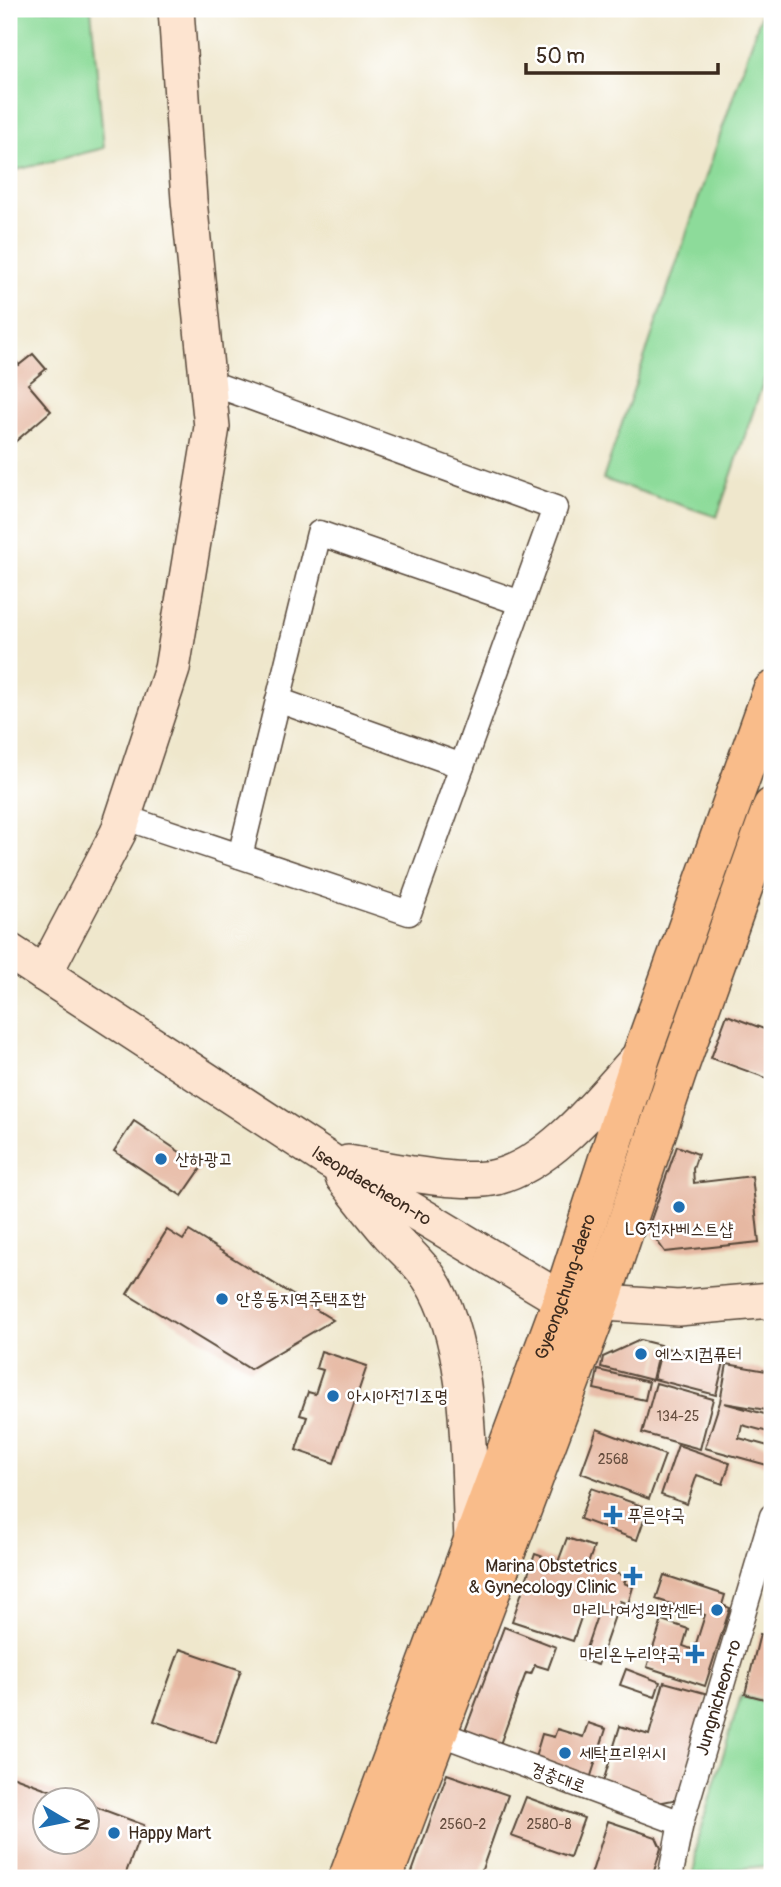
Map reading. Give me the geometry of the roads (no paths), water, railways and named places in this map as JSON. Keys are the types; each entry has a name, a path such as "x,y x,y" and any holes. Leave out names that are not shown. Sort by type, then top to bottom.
{"main road":[{"name":"Gyeongchung-daero","path":"348,1878 562,1300 642,1054 772,691"},
{"name":"Gyeongchung-daero","path":"383,1878 600,1303 677,1073 772,807"}],"street":[{"path":"44,974 123,817 172,669 212,427 189,200 176,9"},
{"path":"123,817 409,913 555,508 208,382"},
{"path":"240,856 319,533 521,603"},
{"path":"278,700 462,766"},
{"name":"Iseopdaecheon-ro","path":"9,951 330,1161 562,1300 678,1308 765,1307"},
{"path":"330,1161 464,1178 496,1177 537,1158 574,1128 642,1054"},
{"path":"330,1161 376,1220 429,1278 449,1317 456,1344 466,1425 472,1540"},
{"name":"Jungnicheon-ro","path":"670,1878 681,1823 772,1516"},
{"name":"경충대로","path":"436,1732 681,1823"}],"place":[{"name":"산하광고","path":"161,1159"},
{"name":"LG전자베스트샵","path":"679,1207"},
{"name":"안흥동지역주택조합","path":"222,1299"},
{"name":"에스지컴퓨터","path":"641,1354"},
{"name":"아시아전기조명","path":"333,1396"},
{"name":"푸른약국","path":"613,1515"},
{"name":"Marina Obstetrics & Gynecology Clinic","path":"633,1576"},
{"name":"마리나여성의학센터","path":"717,1610"},
{"name":"마리온누리약국","path":"695,1654"},
{"name":"세탁프리워시","path":"565,1753"},
{"name":"Happy Mart","path":"114,1833"}]}
